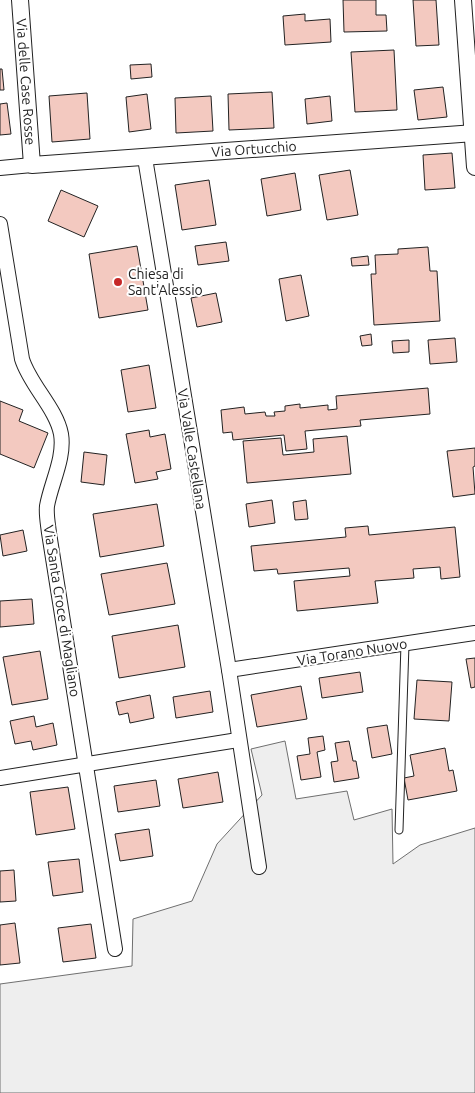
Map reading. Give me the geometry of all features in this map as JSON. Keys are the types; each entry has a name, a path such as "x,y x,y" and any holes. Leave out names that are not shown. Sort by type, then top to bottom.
{"street":[{"name":"Via delle Case Rosse","path":"20,0 32,164"},
{"path":"463,0 475,166"},
{"name":"Via Ortucchio","path":"32,164 145,158 474,133"},
{"name":"Via Valle Castellana","path":"145,158 229,670 238,740 259,867"},
{"path":"0,168 32,164"},
{"name":"Via Santa Croce di Magliano","path":"0,224 22,359 30,379 54,418 61,435 60,454 47,512 115,950"},
{"name":"Via Torano Nuovo","path":"229,670 475,633"},
{"path":"0,778 87,762 238,740"}],"lane":[{"path":"399,830 405,644"}],"shaded area":[{"path":"285,741 296,799 347,791 354,820 392,809 393,864 420,845 475,828 475,1093 0,1093 0,984 132,966 133,919 192,901 217,844 262,795 251,749"}],"building":[{"path":"343,0 376,0 376,15 386,15 387,31 344,32"},
{"path":"413,0 436,0 439,45 416,46"},
{"path":"305,14 305,21 330,19 331,42 285,45 283,16"},
{"path":"394,50 397,110 355,112 351,52"},
{"path":"151,64 152,77 131,79 130,65"},
{"path":"0,69 2,69 4,90 0,90"},
{"path":"443,87 447,117 418,120 414,90"},
{"path":"272,92 274,128 229,130 228,94"},
{"path":"87,93 90,139 52,142 49,96"},
{"path":"147,94 151,129 129,132 126,97"},
{"path":"211,96 213,131 176,133 175,98"},
{"path":"330,96 332,121 307,124 305,99"},
{"path":"7,103 11,134 0,135 0,104"},
{"path":"452,153 455,188 425,190 423,155"},
{"path":"350,170 358,215 327,220 319,175"},
{"path":"295,173 301,210 267,216 261,179"},
{"path":"209,180 216,225 182,230 175,185"},
{"path":"61,190 98,206 84,237 48,221"},
{"path":"226,242 229,261 198,265 195,246"},
{"name":"Chiesa di Sant'Alessio","path":"137,246 148,310 99,318 89,254"},
{"path":"428,247 430,271 437,271 440,321 374,325 371,274 376,274 375,255 398,254 398,249"},
{"path":"368,256 369,265 352,266 351,258"},
{"path":"301,275 309,316 286,321 279,279"},
{"path":"216,293 222,322 197,327 191,298"},
{"path":"371,334 372,345 362,346 360,336"},
{"path":"455,338 457,362 430,364 428,340"},
{"path":"409,340 409,352 393,353 392,341"},
{"path":"149,365 156,408 128,412 121,370"},
{"path":"428,388 430,414 360,420 361,426 305,431 307,449 286,451 284,435 233,440 232,432 223,433 221,410 244,407 245,414 265,412 266,416 275,416 274,412 285,411 285,406 300,404 300,408 328,405 328,410 337,409 336,396"},
{"path":"0,401 23,410 19,421 48,433 34,468 0,454"},
{"path":"149,430 150,437 165,434 171,469 156,472 158,479 135,483 126,434"},
{"path":"347,436 351,474 247,483 243,441 281,438 283,455 314,452 313,439"},
{"path":"475,448 475,466 473,467 475,494 453,497 447,451"},
{"path":"84,452 107,455 104,485 81,482"},
{"path":"272,500 275,523 249,527 246,504"},
{"path":"306,500 308,519 295,520 293,502"},
{"path":"157,504 164,546 100,557 93,514"},
{"path":"368,526 369,535 455,527 460,577 441,579 440,567 413,569 414,578 375,581 378,603 297,611 294,581 350,576 349,568 278,574 277,569 254,571 251,546 346,537 345,528"},
{"path":"23,530 27,551 3,556 0,535"},
{"path":"167,563 175,604 109,615 101,574"},
{"path":"32,599 34,624 0,627 0,601"},
{"path":"178,625 185,667 119,678 112,636"},
{"path":"40,651 48,699 12,705 3,657"},
{"path":"475,658 475,687 471,688 466,659"},
{"path":"360,672 363,692 322,698 319,678"},
{"path":"417,680 452,682 449,721 414,719"},
{"path":"301,686 307,719 257,727 251,695"},
{"path":"210,691 213,712 176,718 173,697"},
{"path":"150,695 154,718 130,723 128,713 119,715 116,702"},
{"path":"34,716 36,727 53,723 57,745 33,750 31,741 15,744 10,721"},
{"path":"387,725 392,754 372,758 367,728"},
{"path":"323,736 325,750 317,752 321,777 301,780 297,756 310,754 308,738"},
{"path":"349,741 353,761 356,761 359,778 334,782 331,762 338,761 335,743"},
{"path":"445,748 449,771 453,770 457,791 408,800 404,778 414,776 410,755"},
{"path":"218,772 223,802 183,808 178,779"},
{"path":"156,780 160,806 118,812 114,786"},
{"path":"68,787 75,829 36,835 30,792"},
{"path":"149,829 153,856 120,861 115,834"},
{"path":"79,859 83,892 53,896 48,862"},
{"path":"14,870 16,901 0,902 0,871"},
{"path":"15,923 20,963 0,965 0,925"},
{"path":"91,924 96,958 63,962 58,928"}],"place":[{"name":"Chiesa di Sant'Alessio","path":"118,282"}]}
